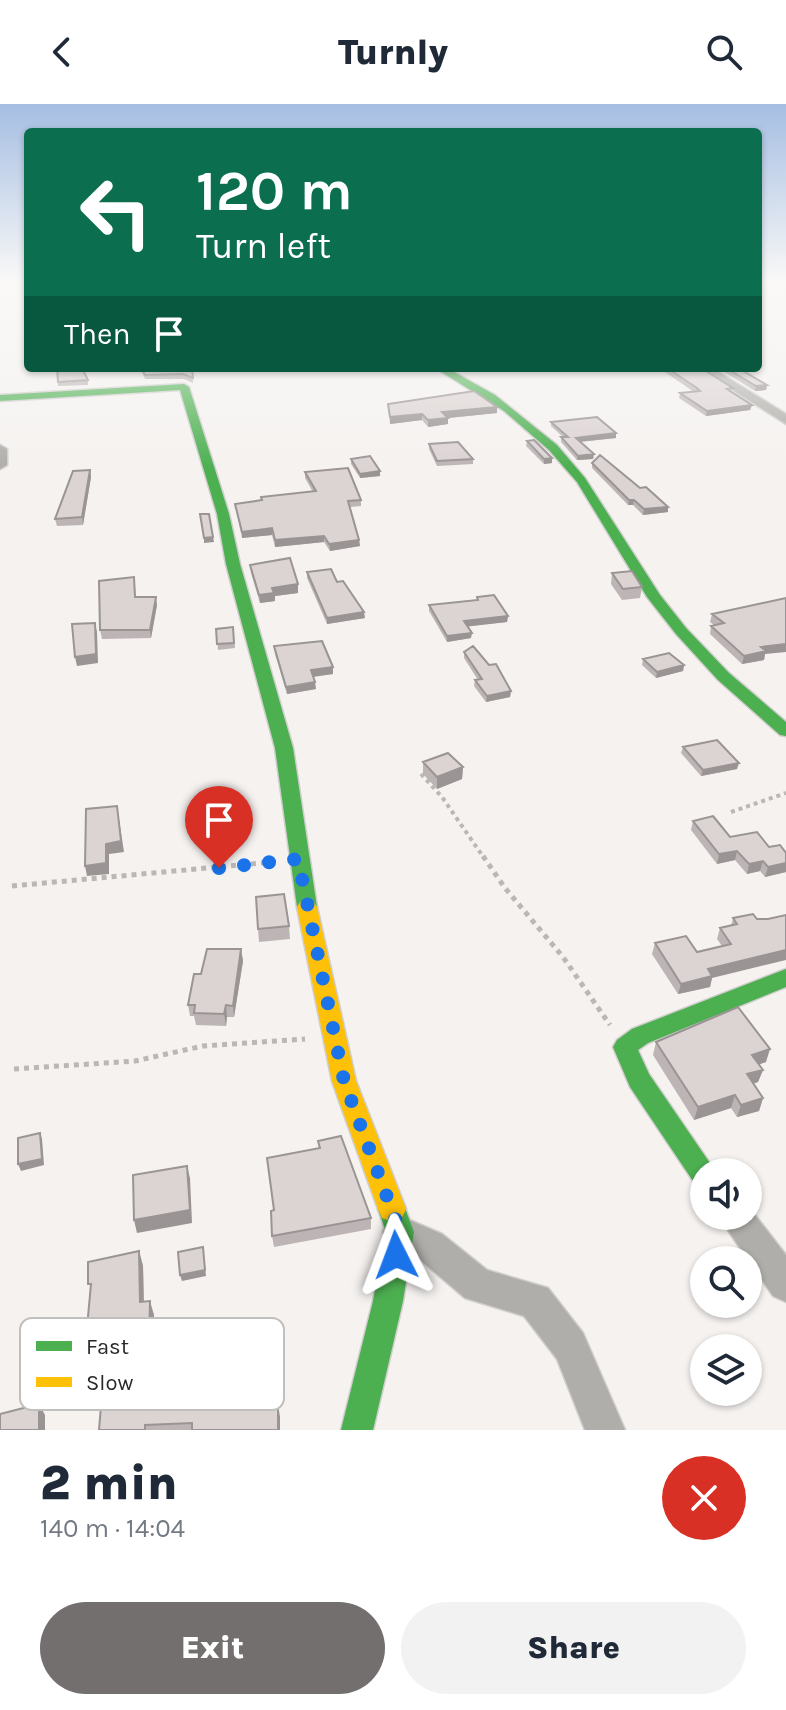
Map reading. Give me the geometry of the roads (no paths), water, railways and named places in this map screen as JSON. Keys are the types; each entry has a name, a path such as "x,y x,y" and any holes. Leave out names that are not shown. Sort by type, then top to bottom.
{"street":[{"path":"448,372 478,388 543,436 582,481 638,573 679,629 710,665 786,731"},
{"path":"710,372 786,420"},
{"path":"0,398 184,387 223,514 233,564 284,748 298,859 344,1081 400,1232 388,1301 357,1430"},
{"path":"0,449 0,465"},
{"path":"692,1158 639,1080 625,1047 640,1036 786,978"},
{"path":"746,1230 786,1284"},
{"path":"400,1232 430,1246 478,1285 535,1301 570,1346 605,1430"}]}
